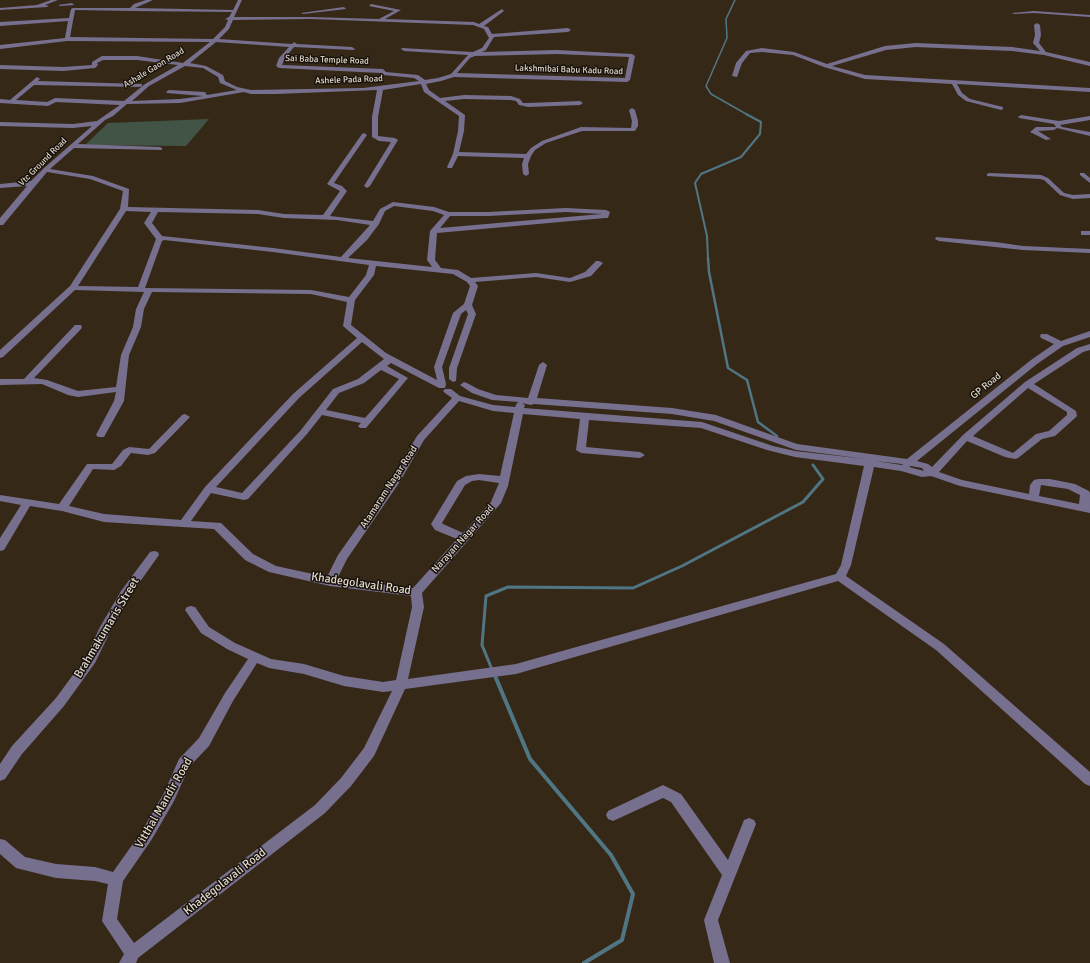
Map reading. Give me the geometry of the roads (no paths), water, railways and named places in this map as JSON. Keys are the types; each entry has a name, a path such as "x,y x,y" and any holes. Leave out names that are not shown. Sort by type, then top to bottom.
{"street":[{"path":"33,6 56,0"},
{"path":"131,10 136,4 151,0"},
{"name":"Ashale Gaon Road","path":"234,11 237,0"},
{"name":"Ashale Gaon Road","path":"103,119 111,115 126,101 149,84 182,65 213,40 225,28 240,0"},
{"path":"67,39 72,4"},
{"path":"60,5 72,4 131,10 234,11"},
{"path":"371,5 399,10 396,13 378,20"},
{"path":"0,9 46,6"},
{"path":"230,19 344,8"},
{"path":"480,26 502,10"},
{"path":"1014,13 1034,12 1090,16"},
{"path":"0,24 71,18"},
{"path":"248,18 378,20 474,24 486,28 492,38 484,49 468,57 460,64 453,74"},
{"path":"22,30 25,22"},
{"path":"1037,26 1038,35 1036,43 1044,53"},
{"path":"491,36 568,30"},
{"name":"Sai Baba Temple Road","path":"0,46 67,39 213,40 352,48"},
{"name":"Sai Baba Temple Road","path":"294,44 282,58 279,66 383,71 384,73 416,76 423,82"},
{"path":"826,66 885,48 905,46 992,47 1044,53 1090,64"},
{"path":"404,49 474,54"},
{"path":"735,76 739,63 748,52 755,50 794,54 826,66 865,77 1090,90"},
{"name":"Lakshmibai Babu Kadu Road","path":"453,74 627,80 632,56 557,52 474,54"},
{"path":"0,68 48,69 93,67 96,65 94,63 106,57 137,58 182,65 204,66 220,76 222,82 244,90"},
{"name":"Ashale Gaon Road","path":"103,119 104,115 117,103 140,85 182,65"},
{"path":"11,102 48,69"},
{"name":"Ashele Pada Road","path":"244,90 251,92 276,92 380,88 439,80 453,74"},
{"path":"423,82 426,91 462,115 461,131 456,154 450,167"},
{"path":"33,83 140,85"},
{"path":"954,83 960,94 968,100 1001,108"},
{"path":"149,84 157,85"},
{"path":"164,86 169,92 187,98 219,92"},
{"path":"367,186 395,140 378,139 375,137 375,117 380,88"},
{"path":"0,102 48,104 54,100 117,103 169,92 200,90"},
{"path":"126,101 192,100 244,90"},
{"path":"438,100 464,97 511,98 518,100 520,104 528,105 580,103"},
{"path":"526,174 525,164 528,156 533,149 544,142 581,129 633,130 635,121 632,110"},
{"path":"1021,117 1090,134"},
{"path":"1048,139 1033,132 1036,129 1058,126 1090,118"},
{"name":"Vtc Ground Road","path":"0,223 45,170 103,119"},
{"path":"0,124 73,126 98,124"},
{"path":"73,126 90,130"},
{"path":"325,217 344,191 340,187 330,184 364,135"},
{"path":"72,146 160,149"},
{"path":"456,154 528,156"},
{"path":"0,355 72,288 124,209 127,190 91,177 45,170"},
{"path":"1082,174 1090,181"},
{"path":"989,175 1041,176 1062,194 1074,197 1090,196"},
{"path":"0,186 33,183"},
{"path":"343,260 375,224 382,210 393,204 434,208 448,214 488,214 566,210 606,212 605,216 434,231"},
{"path":"124,209 228,211 284,216 325,217 375,224"},
{"path":"156,209 148,223 160,239 267,249 343,260 455,272 470,280 474,286 468,305 457,313 438,367 444,387 457,398 493,408 520,406 531,402 672,411 703,420 770,448 795,454 871,460 906,465 922,474 932,473 960,483 1087,510 1085,493 1071,486 1050,482 1038,482 1036,485 1034,498"},
{"path":"438,270 431,260 434,231 448,214"},
{"path":"101,435 119,401 125,355 137,327 140,309 160,239"},
{"path":"939,239 1022,248 1090,251"},
{"path":"373,263 370,275 351,300 347,326 390,359 444,387 458,391 464,386"},
{"path":"470,280 536,275 570,280 588,274 599,263"},
{"path":"522,276 526,268"},
{"path":"72,288 311,292 351,300"},
{"path":"453,379 453,368 472,314 468,305"},
{"path":"26,382 78,327"},
{"name":"GP Road","path":"906,465 1034,362 1060,344 1090,334"},
{"path":"1044,336 1060,344"},
{"path":"183,524 209,489 296,396 362,338"},
{"path":"932,473 966,437 1028,384 1080,350 1090,347"},
{"path":"209,489 244,497 304,432 336,391 361,381 390,359"},
{"path":"531,402 543,365"},
{"path":"319,412 365,424 404,378 381,366"},
{"path":"444,387 446,380 453,379 462,381 464,386 475,392 520,406 581,416 673,422 703,420"},
{"path":"0,382 44,382 71,393 78,394 120,389"},
{"path":"966,437 1008,455 1015,456 1039,436 1052,434 1072,416 1071,411 1028,384"},
{"name":"Atamaram Nagar Road","path":"330,582 342,558 395,481 420,438 457,398"},
{"path":"579,405 581,416 580,450 640,455"},
{"name":"Narayan Nagar Road","path":"416,592 496,503 504,480 520,406"},
{"path":"62,508 90,466 114,466 118,464 129,450 152,451 185,417"},
{"path":"191,610 205,630 231,646 269,664 304,669 344,681 383,687 516,668 840,577 846,565 871,460"},
{"path":"464,538 439,527 436,524 461,482 479,476 504,480"},
{"name":"Khadegolavali Road","path":"0,498 62,508 104,518 217,526 249,557 273,569 330,582 416,592 418,607 401,684 369,752 346,782 320,809 130,958"},
{"path":"0,546 28,502"},
{"name":"Brahmakumaris Street","path":"0,775 17,750 60,702 91,660 106,627 125,594 154,555"},
{"path":"840,577 940,647 1090,780"},
{"name":"Vitthal Mandir Road","path":"130,958 109,921 116,879 151,829 169,797 184,763 204,742 229,697 255,657"},
{"path":"613,815 663,791 676,798 729,874"},
{"path":"722,963 711,920 749,824"},
{"path":"0,845 21,863 56,871 95,874 116,879"}],"waterway":[{"path":"735,0 726,19 727,38 706,86 711,94 748,115"},
{"path":"708,259 707,236 695,183 701,174 741,157 760,134 761,122 746,114"},
{"path":"708,258 709,272 728,368 747,380 758,422 777,436"},
{"path":"493,672 482,645 486,596 508,587 633,588 682,566 803,502 823,479 813,465"},
{"path":"493,671 530,759 611,855 633,894 622,940 584,963"}]}
